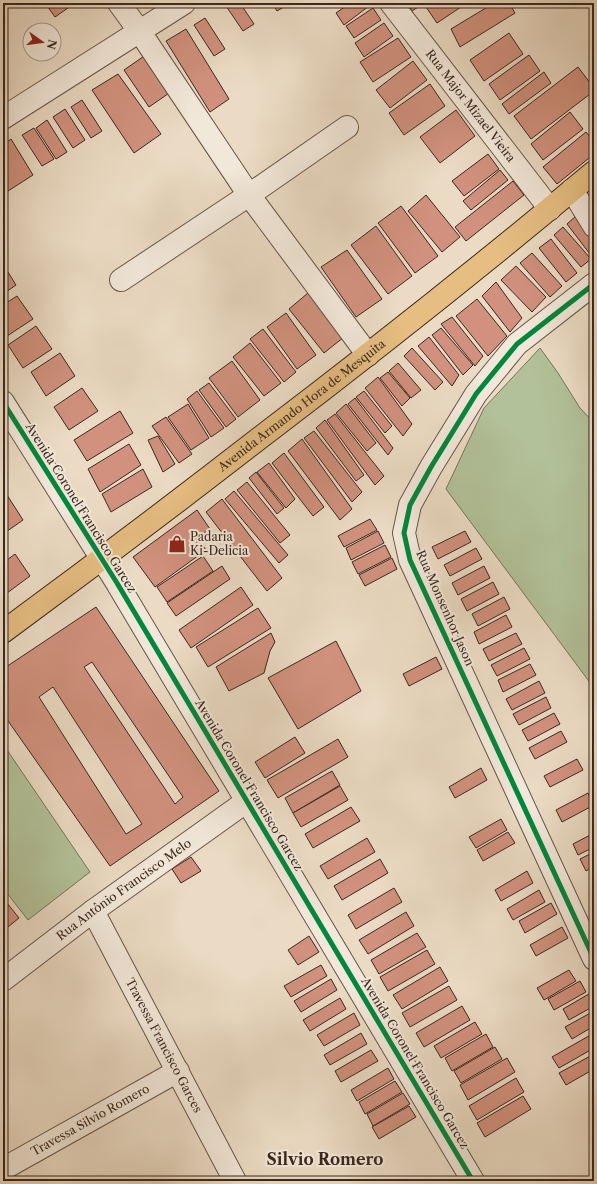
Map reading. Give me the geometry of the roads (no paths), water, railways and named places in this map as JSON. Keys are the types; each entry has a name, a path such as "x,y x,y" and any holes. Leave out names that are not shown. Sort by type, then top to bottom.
{"main road":[{"name":"Avenida Armando Hora de Mesquita","path":"3,632 102,560 368,355 594,172"}],"street":[{"path":"120,3 249,195 368,355"},
{"path":"3,118 184,3"},
{"name":"Rua Major Mizael Vieira","path":"391,3 550,209"},
{"path":"121,280 347,128"},
{"path":"572,190 594,226"},
{"name":"Rua Monsenhor Jason","path":"594,284 517,344 476,394 430,467 410,505 404,533 410,560 588,933 594,959"},
{"name":"Avenida Coronel Francisco Garcez","path":"3,402 117,583 473,1181"},
{"name":"Rua Antônio Francisco Melo","path":"3,980 93,911 247,801"},
{"name":"Travessa Francisco Garces","path":"93,911 235,1181"},
{"name":"Travessa Silvio Romero","path":"3,1169 178,1071"}],"place":[{"name":"Padaria Ki-Delicia","path":"177,544"}],"district":[{"name":"Silvio Romero","path":"325,1159"}]}
